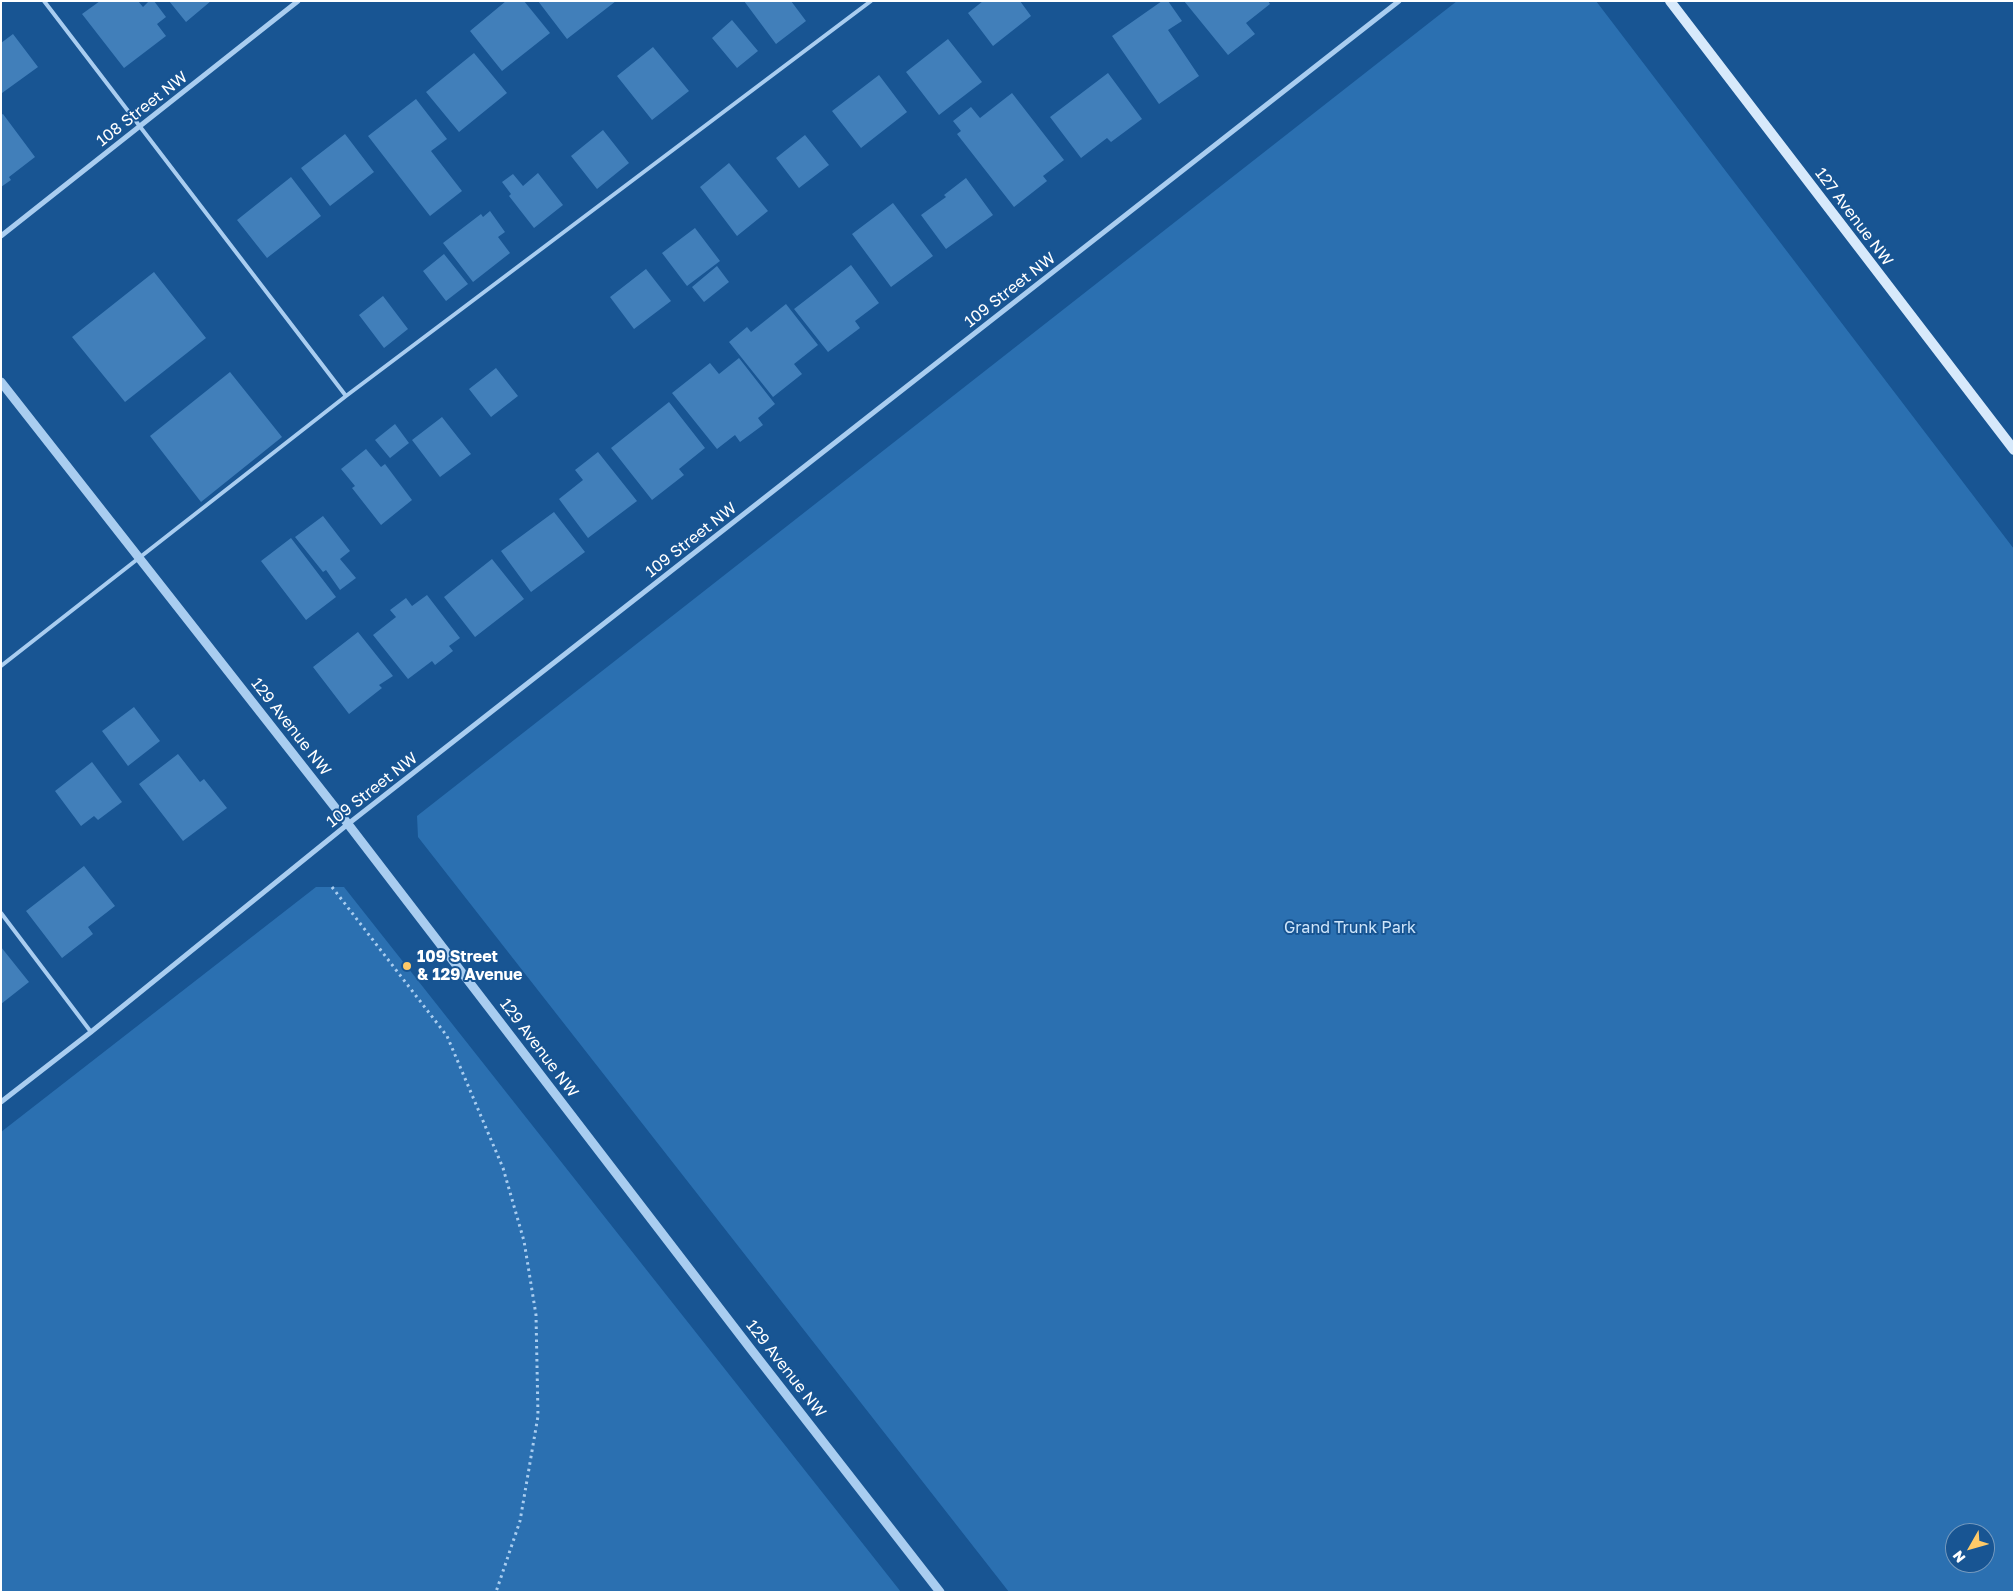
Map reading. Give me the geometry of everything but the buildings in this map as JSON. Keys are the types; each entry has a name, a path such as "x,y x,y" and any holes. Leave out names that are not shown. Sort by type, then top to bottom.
{"main road":[{"name":"127 Avenue NW","path":"1670,1 2014,450"}],"street":[{"name":"108 Street NW","path":"1,236 298,1"},
{"name":"109 Street NW","path":"1,1102 91,1032 348,824 1399,1"},
{"name":"129 Avenue NW","path":"1,382 348,824 750,1348 940,1592"}],"lane":[{"path":"44,1 346,396"},
{"path":"1,666 346,396 871,1"},
{"path":"1,912 91,1032"}],"path":[{"path":"332,887 447,1036 502,1168 524,1240 536,1315 538,1416 520,1521 496,1592"}],"green space":[{"name":"Grand Trunk Park","path":"1457,1 1596,1 2014,549 2014,1592 1009,1592 418,837 417,816"},
{"path":"316,887 344,887 901,1592 1,1592 1,1132"}],"place":[{"name":"109 Street & 129 Avenue","path":"407,966"}]}
